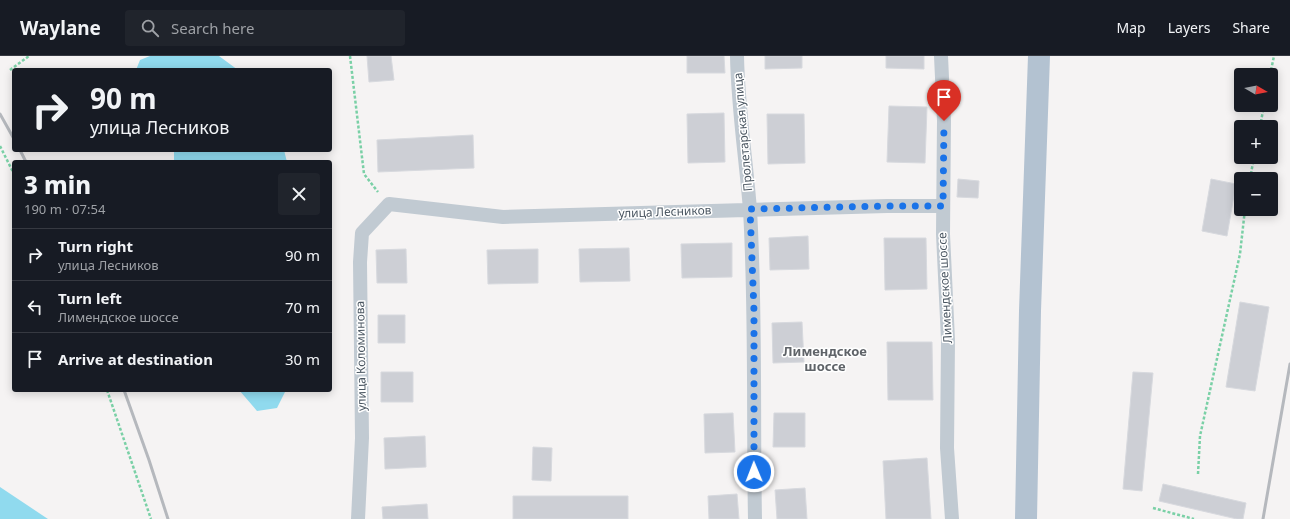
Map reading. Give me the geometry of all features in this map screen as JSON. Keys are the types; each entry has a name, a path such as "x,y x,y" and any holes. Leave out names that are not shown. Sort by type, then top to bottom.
{"main road":[{"path":"1026,519 1039,56"}],"street":[{"name":"Пролетарская улица","path":"737,56 738,88 750,209 754,311 753,424 755,519"},
{"name":"Лимендское шоссе","path":"941,56 944,121 943,234 948,340 947,448 952,519"},
{"name":"улица Лесников","path":"389,204 503,217 750,209 943,206"},
{"name":"улица Коломинова","path":"358,519 362,438 360,278 362,233 389,204"}],"path":[{"path":"13,68 28,56"},
{"path":"350,56 364,174 389,204"},
{"path":"1271,68 1274,56"},
{"path":"0,146 12,170"},
{"path":"1198,474 1200,436 1240,254 1244,216"},
{"path":"108,392 151,519"},
{"path":"1153,508 1194,519"}],"water":[{"path":"150,56 219,56 235,68 137,68 140,60"},
{"path":"174,152 284,152 286,160 174,160"},
{"path":"241,392 285,392 277,408 257,411"},
{"path":"0,487 48,519 0,519"}],"building":[{"path":"367,56 391,56 394,80 369,82"},
{"path":"687,56 724,56 725,73 687,73"},
{"path":"765,56 802,56 802,68 765,69"},
{"path":"886,56 924,56 924,69 886,68"},
{"path":"889,106 927,107 925,163 887,162"},
{"path":"724,113 725,162 688,163 687,114"},
{"path":"767,114 804,114 805,163 768,164"},
{"path":"473,135 474,168 378,172 377,140"},
{"path":"958,179 979,181 978,198 957,197"},
{"path":"1211,179 1234,184 1234,196 1227,236 1202,231"},
{"path":"808,236 809,269 770,270 769,238"},
{"path":"884,238 926,238 927,289 885,290"},
{"path":"732,243 732,277 682,278 681,244"},
{"path":"629,248 630,281 580,282 579,249"},
{"path":"406,249 407,283 377,283 376,250"},
{"path":"538,249 538,283 488,284 487,250"},
{"path":"1240,302 1269,307 1255,391 1226,387"},
{"path":"378,315 405,315 405,343 378,343"},
{"path":"802,322 804,362 773,363 772,323"},
{"path":"887,342 932,342 933,400 888,400"},
{"path":"381,372 413,372 413,402 381,402"},
{"path":"1133,372 1153,373 1142,491 1123,489"},
{"path":"733,413 735,452 705,453 704,414"},
{"path":"774,413 805,413 805,447 773,447"},
{"path":"425,436 426,467 385,469 384,438"},
{"path":"533,447 552,448 551,481 532,480"},
{"path":"927,458 931,519 886,519 883,461"},
{"path":"1163,484 1246,503 1243,519 1237,519 1159,501"},
{"path":"805,488 807,519 777,519 775,490"},
{"path":"737,494 739,519 709,519 708,496"},
{"path":"513,496 628,496 628,519 513,519"},
{"path":"427,504 428,519 383,519 382,507"}],"railway":[{"path":"0,114 12,135"},
{"path":"21,152 25,160"},
{"path":"1263,519 1290,364"},
{"path":"125,392 168,519"}],"district":[{"name":"Лимендское шоссе","path":"825,358"}],"route":[{"path":"754,472 754,311 750,209 943,206 944,121"}]}
